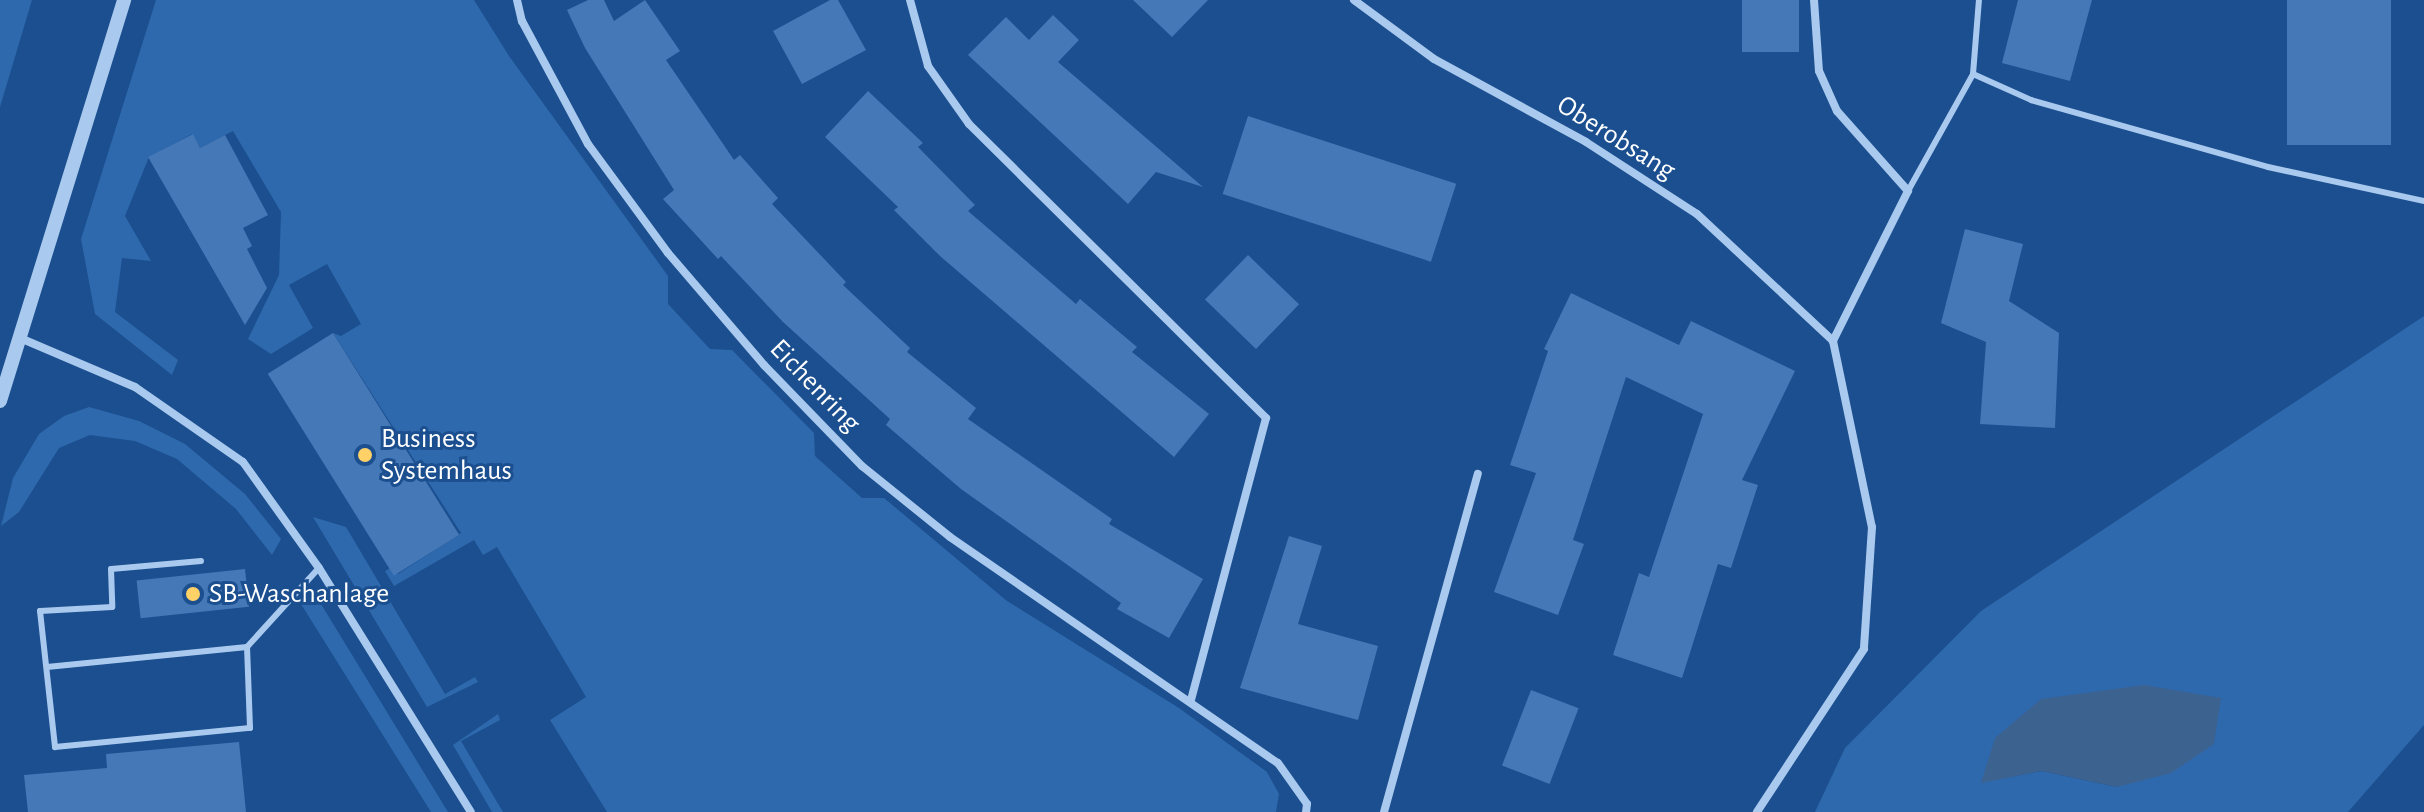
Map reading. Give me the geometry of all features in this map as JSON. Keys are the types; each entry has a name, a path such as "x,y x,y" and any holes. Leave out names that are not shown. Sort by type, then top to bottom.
{"street":[{"path":"0,401 124,0"},
{"name":"Eichenring","path":"517,0 522,21 588,144 668,253 764,365 862,466 950,537 1191,700 1278,763 1307,804 1306,812"},
{"path":"925,0 912,4 928,66 969,124 1266,418 1191,700"},
{"name":"Oberobsang","path":"1354,0 1434,59 1586,142 1697,214 1833,341"},
{"path":"1757,812 1864,649 1872,527 1833,341 1908,191 1837,111 1819,71 1814,0"},
{"path":"20,338 135,387 243,462 319,568 471,812"},
{"path":"1384,812 1478,474"}],"lane":[{"path":"1908,191 1973,74 1979,0"},
{"path":"1973,74 2031,100 2120,126 2268,167 2424,201"},
{"path":"201,561 111,569 112,607 40,611 55,747 250,728 247,647"},
{"path":"47,667 247,647 319,568"}],"shaded area":[{"path":"0,0 32,0 0,107"},
{"path":"156,0 474,0 509,56 668,276 668,304 710,349 732,350 814,433 815,456 862,498 884,498 1007,601 1179,708 1267,772 1279,794 1276,812 607,812 550,720 586,697 497,547 483,555 474,540 394,586 385,571 392,567 398,574 461,533 333,333 341,336 361,324 327,264 289,285 313,328 271,354 248,339 279,275 281,212 233,131 200,148 192,134 149,157 125,216 151,261 122,258 115,312 178,360 172,375 95,314 81,239"},
{"path":"2424,316 2424,725 2348,812 1815,812 1845,748 1981,611","holes":["2221,698 2117,787 2042,771 1982,782"]},
{"path":"89,407 139,421 185,444 245,494 281,539 272,555 236,509 177,459 135,441 90,435 59,448 19,512 1,526 13,478 39,434 64,416"},
{"path":"313,517 346,527 445,694 475,677 478,682 427,707"},
{"path":"301,604 321,604 448,812 431,812"},
{"path":"2144,685 2221,698 2214,744 2171,773 2117,787 2042,771 1981,783 1995,738 2041,699"},
{"path":"498,714 500,720 461,741 503,812 492,812 453,745"}],"building":[{"path":"588,0 604,0 614,21 645,0 680,51 666,60 734,160 740,155 778,198 772,204 846,282 843,285 910,348 907,352 976,408 968,419 1112,519 1109,524 1203,579 1169,638 1117,609 1121,603 961,489 886,425 890,419 783,322 721,256 718,259 663,199 674,190 585,48 567,10"},
{"path":"830,0 838,0 866,50 802,84 773,31"},
{"path":"1133,0 1208,0 1172,37"},
{"path":"1742,0 1799,0 1799,52 1742,52"},
{"path":"2018,0 2092,0 2070,81 2002,63"},
{"path":"2287,0 2391,0 2391,145 2287,145"},
{"path":"1053,15 1079,40 1058,62 1203,187 1156,172 1128,204 968,55 1006,17 1029,40"},
{"path":"868,91 923,143 918,147 975,205 968,211 1076,304 1080,299 1137,347 1132,352 1209,414 1174,457 940,256 894,210 898,207 825,137"},
{"path":"1248,116 1456,184 1431,262 1223,194"},
{"path":"193,134 200,148 225,135 268,215 243,228 252,246 247,249 267,288 245,325 148,157"},
{"path":"1965,229 2023,244 2009,301 2059,333 2055,428 1980,424 1986,342 1941,323"},
{"path":"1248,255 1299,304 1256,349 1205,300"},
{"path":"1571,293 1679,345 1691,321 1795,371 1742,480 1758,485 1731,568 1718,564 1682,678 1613,655 1639,573 1649,577 1703,414 1626,377 1573,540 1584,544 1558,615 1494,592 1536,473 1510,465 1548,351 1544,349"},
{"name":"Business Systemhaus","path":"333,333 459,535 394,576 268,374"},
{"path":"1289,536 1322,546 1298,624 1378,646 1358,720 1240,688"},
{"name":"SB-Waschanlage","path":"245,569 249,607 141,618 137,580"},
{"path":"1531,690 1579,708 1550,784 1502,766"},
{"path":"239,742 246,812 28,812 24,775 107,768 106,754"}],"place":[{"name":"Business Systemhaus","path":"365,455"},
{"name":"SB-Waschanlage","path":"193,594"}]}
